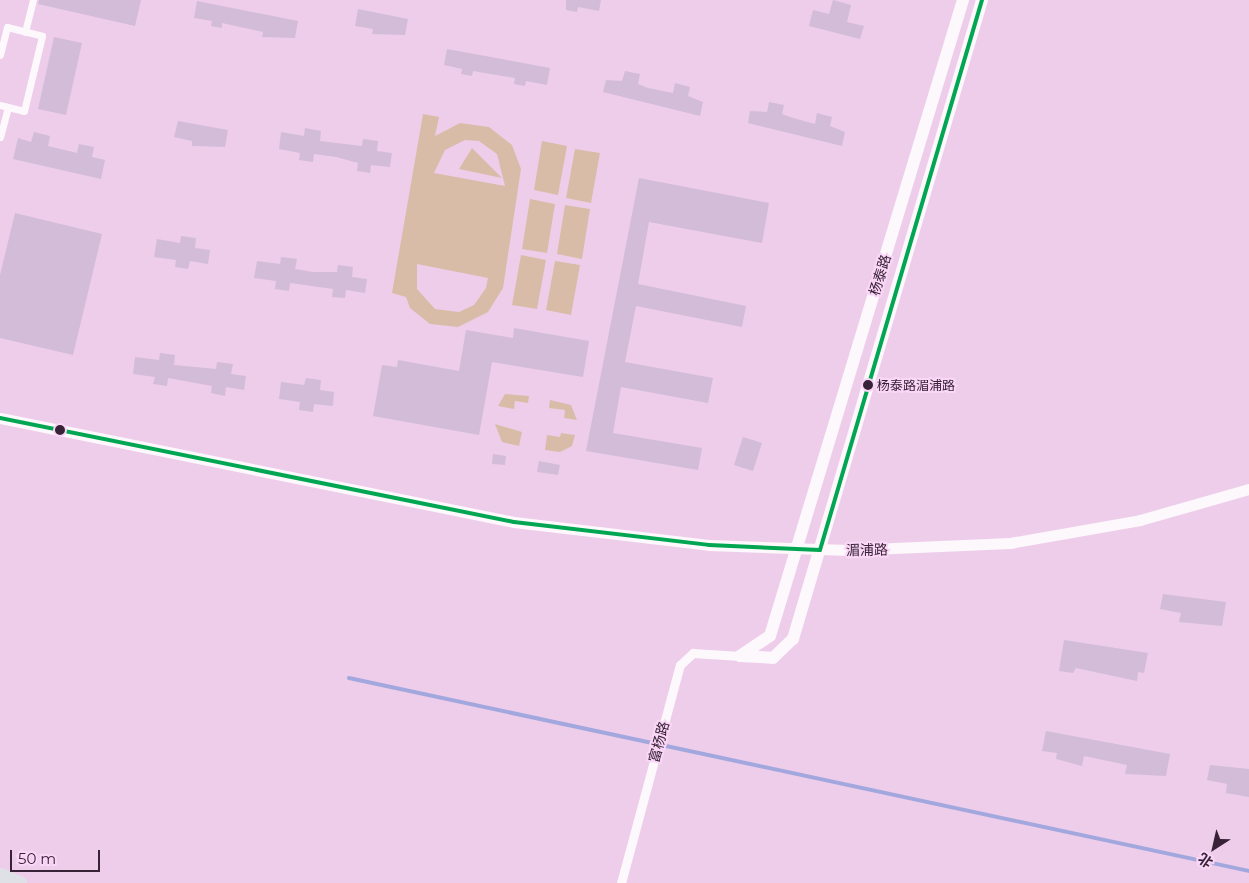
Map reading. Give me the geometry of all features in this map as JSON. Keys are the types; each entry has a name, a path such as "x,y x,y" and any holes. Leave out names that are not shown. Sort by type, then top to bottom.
{"main road":[{"name":"杨泰路","path":"740,656 770,636 963,0"},
{"name":"杨泰路","path":"740,656 773,658 786,650 820,550 982,0"},
{"path":"0,875 19,883"}],"street":[{"path":"25,32 33,0"},
{"path":"0,55 7,27 42,36 24,111 0,106"},
{"path":"0,137 8,107"},
{"name":"湄浦路","path":"0,418 514,522 667,541 795,549 820,550 1010,544 1202,504 1249,489"},
{"name":"富杨路","path":"621,883 680,665 687,656 700,652 740,656"}],"shaded area":[{"path":"423,114 439,117 435,136 460,123 489,127 512,145 521,169 503,288 488,312 458,327 430,324 410,308 406,297 392,293","holes":["465,140 479,141 497,154 505,186 434,173 445,150","417,264 488,278 486,288 474,305 459,312 435,309 417,289"]},
{"path":"542,141 567,146 558,195 534,190"},
{"path":"472,148 502,178 459,169"},
{"path":"575,149 600,153 591,203 566,198"},
{"path":"530,199 555,204 547,253 522,249"},
{"path":"565,205 590,209 582,259 557,254"},
{"path":"521,255 546,260 537,309 512,305"},
{"path":"555,261 580,265 571,315 546,310"},
{"path":"505,394 529,396 528,403 515,401 514,409 498,406"},
{"path":"550,400 571,405 577,420 564,418 565,410 549,408"},
{"path":"495,424 522,432 519,446 502,442"},
{"path":"561,433 575,435 572,446 560,452 545,450 547,435 560,437"}],"building":[{"path":"39,0 141,0 135,26 38,4"},
{"path":"566,0 601,0 599,11 578,7 577,12 566,10"},
{"path":"833,0 851,5 847,22 864,26 860,39 809,26 813,10 829,14"},
{"path":"197,1 298,21 295,38 262,37 263,32 222,23 222,28 211,26 212,21 194,18"},
{"path":"358,9 408,19 405,35 372,34 373,29 355,26"},
{"path":"54,37 82,43 66,115 38,109"},
{"path":"447,49 550,68 547,85 526,81 525,86 514,84 515,78 473,71 472,76 461,74 462,69 444,65"},
{"path":"625,71 640,74 638,84 648,88 673,93 675,83 690,87 688,96 703,102 700,116 603,92 606,80 622,81"},
{"path":"769,102 784,105 782,114 815,124 817,113 832,117 830,126 845,132 842,146 748,123 750,111 767,112"},
{"path":"178,121 228,130 225,147 192,146 192,141 174,137"},
{"path":"305,128 321,131 320,141 362,146 363,139 378,141 377,151 392,153 390,167 371,165 370,173 357,171 358,163 314,154 313,162 299,160 300,153 279,149 281,132 304,136"},
{"path":"34,132 50,136 48,146 77,153 79,144 94,147 92,157 105,160 101,179 13,159 18,138 31,142"},
{"path":"639,178 769,203 762,243 649,222 638,284 746,306 742,327 636,306 625,362 713,378 708,403 621,387 613,433 702,448 698,470 586,451"},
{"path":"15,213 102,234 73,355 0,338 0,275"},
{"path":"181,236 196,238 195,248 210,250 208,264 190,261 188,269 175,267 176,260 154,257 157,239 180,243"},
{"path":"281,257 297,259 295,269 313,272 337,272 338,265 353,267 352,277 367,279 365,293 346,290 345,298 332,297 333,289 290,283 289,291 275,289 276,281 254,278 257,261 280,264"},
{"path":"514,328 589,341 583,377 492,362 479,435 373,416 382,365 397,367 398,360 459,371 466,330 513,338"},
{"path":"160,353 175,355 174,365 216,369 217,362 233,364 231,374 246,376 244,390 226,387 225,396 211,393 212,386 168,378 167,386 153,384 155,377 133,374 135,357 159,360"},
{"path":"306,378 321,380 320,390 334,392 333,406 314,404 313,412 299,410 300,402 279,399 281,382 304,385"},
{"path":"743,437 762,443 753,471 734,465"},
{"path":"493,454 506,456 505,465 492,464"},
{"path":"539,461 560,465 558,475 537,472"},
{"path":"1163,594 1226,602 1222,626 1179,622 1181,613 1160,609"},
{"path":"1064,640 1148,653 1144,673 1138,672 1137,681 1076,668 1073,673 1059,671"},
{"path":"1046,731 1170,754 1166,776 1125,774 1127,765 1084,756 1082,766 1056,759 1057,753 1042,751"},
{"path":"1210,765 1249,769 1249,797 1226,793 1227,784 1207,780"}],"waterway":[{"path":"349,678 1249,871"}],"transit line":[{"path":"0,418 514,522 709,545 820,550 982,0"}],"place":[{"name":"杨泰路湄浦路","path":"868,385"}]}
